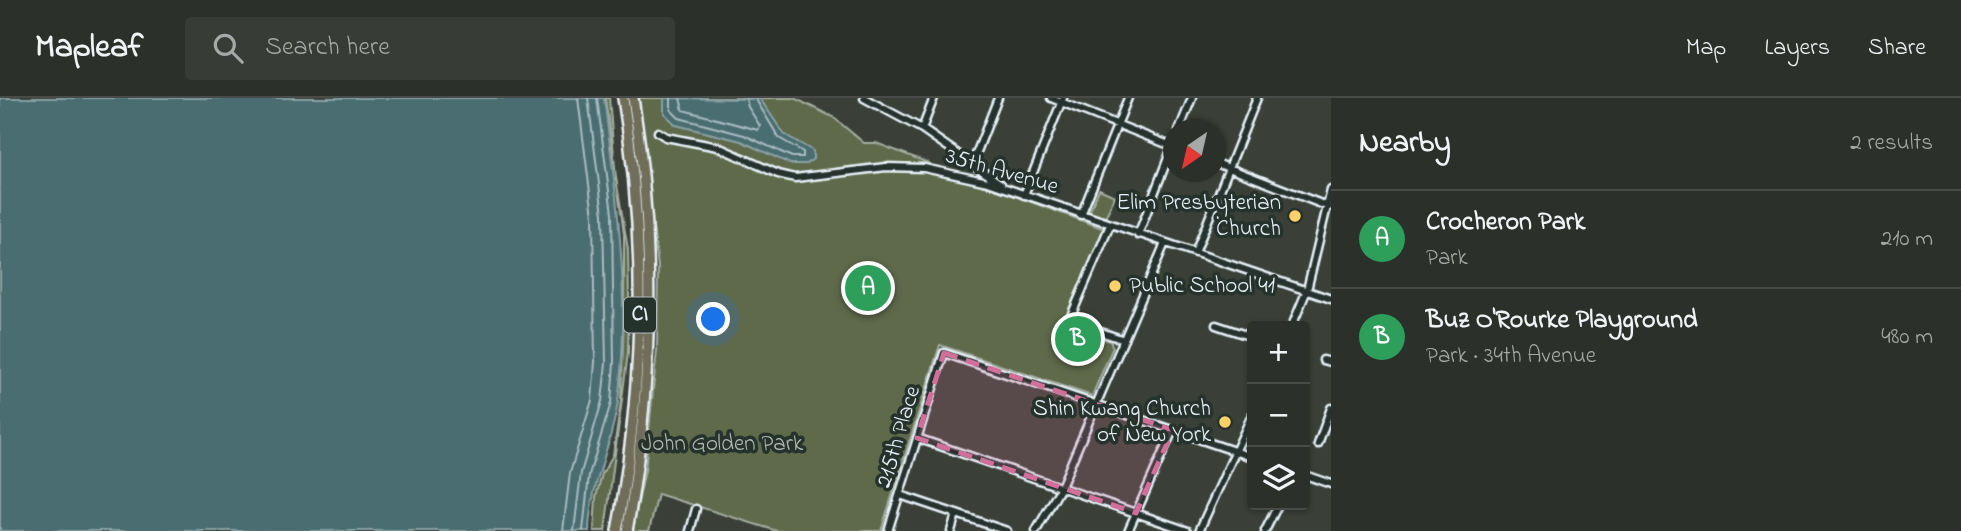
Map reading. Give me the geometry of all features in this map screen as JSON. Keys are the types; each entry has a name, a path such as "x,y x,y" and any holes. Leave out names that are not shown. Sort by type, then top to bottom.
{"highway":[{"name":"CI","path":"617,531 636,405 641,295 636,186 623,98"},
{"name":"CI","path":"627,531 646,402 650,293 647,210 632,98"}],"street":[{"path":"864,98 922,129 973,162 1004,187"},
{"path":"922,129 934,98"},
{"path":"973,162 999,98"},
{"path":"1051,98 1062,100 1163,142"},
{"path":"1081,215 1128,98"},
{"path":"1184,119 1192,98"},
{"path":"1195,253 1257,98"},
{"path":"1024,195 1062,100"},
{"name":"35th Avenue","path":"658,132 666,137 718,146 778,174 795,178 886,167 924,168 1004,187 1331,299"},
{"path":"1226,167 1329,207"},
{"path":"1138,235 1163,171"},
{"path":"1294,321 1307,290 1331,190"},
{"path":"1110,225 1069,321 1124,340"},
{"path":"1037,531 1060,487 1165,243"},
{"path":"1216,325 1247,335"},
{"name":"215th Place","path":"888,531 944,353 1096,404"},
{"path":"1323,360 1331,362"},
{"path":"1096,404 1247,455"},
{"path":"1318,444 1328,424 1331,408"},
{"path":"1199,531 1247,427"},
{"path":"1128,531 1173,430"},
{"path":"917,438 1188,531"},
{"path":"1310,477 1331,484"},
{"path":"900,495 1007,531"},
{"path":"690,531 696,509"},
{"path":"1265,531 1276,510"},
{"path":"951,531 956,514"}],"highlighted area":[{"path":"944,353 1173,430 1136,513 917,438"}],"green space":[{"path":"605,98 609,98 615,173"},
{"name":"John Golden Park","path":"635,98 794,98 833,117 864,143 876,143 929,163 936,173 996,189 1102,228 1104,231 1062,324 1110,341 1113,347 1092,396 940,345 881,531 777,531 658,494 649,531 632,531 645,470 657,350 658,266 646,175 650,172 645,169"},
{"path":"618,189 628,249 628,353 605,531 594,531 596,497 602,474 613,455 621,401 624,234"},
{"path":"1099,189 1115,196 1105,218 1089,213"}],"water":[{"path":"0,98 604,98 621,250 622,363 615,418 593,497 589,531 0,531"},
{"path":"664,98 760,99 784,134 813,151 813,159 807,164 790,164 741,141 676,125 664,113"}],"place":[{"name":"Elim Presbyterian Church","path":"1295,216"},
{"name":"Public School 41","path":"1115,286"},
{"name":"Crocheron Park","path":"868,288"},
{"name":"Buz O'Rourke Playground","path":"1078,339"},
{"name":"Shin Kwang Church of New York","path":"1225,422"}]}
